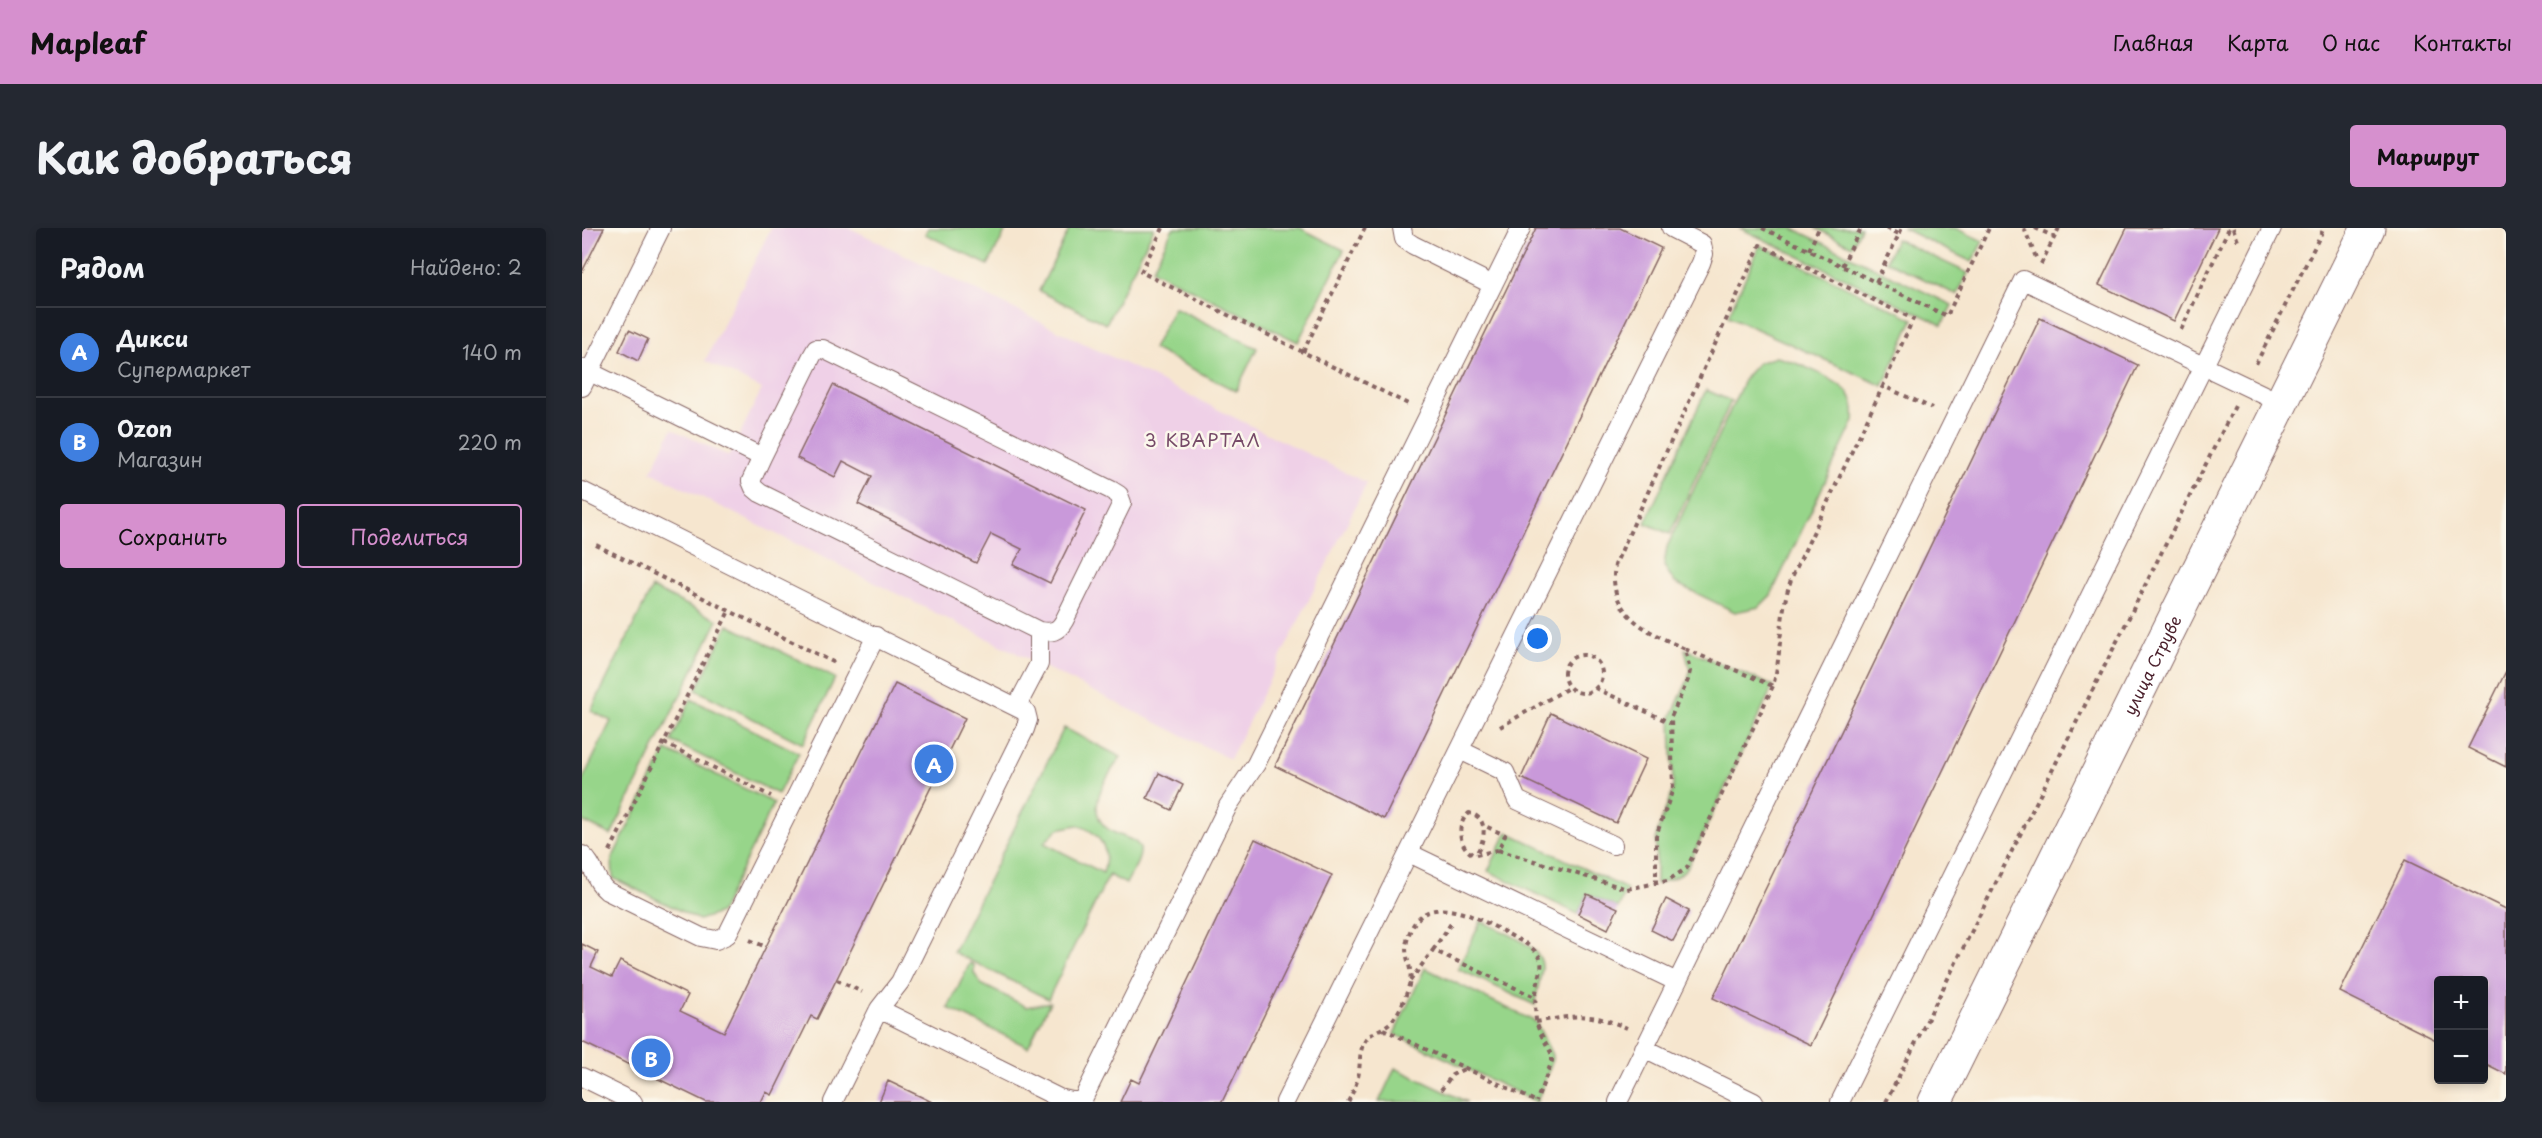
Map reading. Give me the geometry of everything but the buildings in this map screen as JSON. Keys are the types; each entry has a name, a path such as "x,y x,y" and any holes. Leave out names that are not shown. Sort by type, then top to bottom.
{"street":[{"name":"улица Струве","path":"1935,1102 2368,228"}],"lane":[{"path":"661,228 584,376 762,457"},
{"path":"1402,228 1404,239 1413,245 1493,285"},
{"path":"879,1009 1059,1098 1072,1101 1083,1099 1228,806 1256,764 1521,228"},
{"path":"1286,1102 1701,263 1704,254 1702,244 1671,228"},
{"path":"1840,1102 2272,228"},
{"path":"1618,1102 2023,280 2281,403"},
{"path":"816,349 823,349 1111,490 1119,495 1122,503 1060,629 1050,632 1039,631 760,493 751,481 762,457 812,356 816,349"},
{"path":"582,491 1026,712 1028,720 1025,729 900,982 879,1009 833,1102"},
{"path":"1017,706 1038,663 1039,631"},
{"path":"582,855 593,867 601,886 607,891 701,937 716,940 727,935 876,636"},
{"path":"1460,750 1505,772 1517,800 1613,845"},
{"path":"1409,853 1677,982"},
{"path":"1647,1043 1754,1102"},
{"path":"582,1077 633,1102"}],"path":[{"path":"1163,228 1141,272 1429,414"},
{"path":"1303,352 1365,228"},
{"path":"1762,228 1947,316 1989,228"},
{"path":"1809,250 1819,228"},
{"path":"1886,228 1899,234"},
{"path":"1876,282 1902,228"},
{"path":"2024,228 2040,266 2060,228"},
{"path":"2035,228 2055,237"},
{"path":"2171,350 2229,228"},
{"path":"1887,1102 2324,228"},
{"path":"1842,266 1859,229"},
{"path":"1475,855 1498,850 1627,889 1656,884 1678,876 1687,868 1773,686 1777,672 1785,594 1913,320 1760,245 1616,565 1614,589 1626,613 1647,631 1773,686"},
{"path":"1883,386 1955,418"},
{"path":"596,545 857,674"},
{"path":"597,878 729,611"},
{"path":"1656,884 1656,836 1673,789 1671,723 1675,705 1688,680 1690,671 1685,649"},
{"path":"1590,657 1600,665 1601,679 1595,688 1582,693 1570,687 1565,679 1566,668 1574,658 1590,657"},
{"path":"1460,750 1570,687"},
{"path":"1595,688 1671,723"},
{"path":"664,743 792,806"},
{"path":"1475,855 1464,846 1460,836 1461,825 1469,813 1476,815 1483,825 1505,835 1498,850"},
{"path":"1465,880 1475,855 1483,843 1483,825"},
{"path":"1382,1028 1536,1102 1551,1070 1552,1055 1536,1022 1535,997 1543,967 1542,960 1532,948 1458,910 1444,908 1431,910 1419,918 1406,943 1406,958 1411,970 1410,982"},
{"path":"1348,1102 1356,1085 1359,1061 1366,1040 1373,1032 1395,1018 1410,982 1452,922"},
{"path":"1433,950 1535,997"},
{"path":"1536,1022 1573,1016 1597,1017 1647,1043"},
{"path":"1441,1090 1452,1075 1466,1068"}],"shaded area":[{"path":"771,228 850,228 1367,483 1230,759 651,472 672,429 729,456 762,389 705,361"}],"green space":[{"path":"928,228 1007,228 988,265 925,234"},
{"path":"1070,228 1154,228 1106,324 1039,291"},
{"path":"1173,228 1300,228 1344,250 1298,342 1152,270"},
{"path":"1740,228 1792,228 1952,305 1942,325"},
{"path":"1815,228 1861,228 1852,246"},
{"path":"1902,228 1955,228 1983,241 1972,262"},
{"path":"1896,239 1968,273 1957,295 1886,261"},
{"path":"1760,245 1913,319 1883,386 1728,316"},
{"path":"1174,307 1257,348 1236,391 1153,349"},
{"path":"1776,357 1815,371 1843,388 1852,400 1854,421 1771,595 1759,607 1735,612 1675,583 1664,566 1667,547 1746,376 1758,363"},
{"path":"1706,390 1731,401 1670,534 1645,523"},
{"path":"652,588 718,620 611,835 582,821 582,781 611,721 591,711"},
{"path":"728,625 835,678 803,744 696,690"},
{"path":"1685,649 1773,686 1687,868 1678,876 1656,884 1656,836 1673,789 1671,717 1690,671"},
{"path":"691,699 799,753 778,794 671,741"},
{"path":"1064,728 1121,757 1103,785 1097,806 1098,816 1103,825 1139,846 1139,857 1126,884 1109,875 1048,999 953,952","holes":["1077,825 1085,828 1102,843 1106,856 1103,873 1044,843 1058,829"]},
{"path":"666,750 774,803 720,913 699,920 613,878 612,859"},
{"path":"1507,832 1627,889 1618,908 1587,894 1578,914 1488,871"},
{"path":"1481,921 1528,945 1541,959 1542,967 1535,1005 1458,969"},
{"path":"970,963 974,965 974,973 981,984 1027,1007 1050,1002 1028,1047 948,1008"},
{"path":"1425,968 1536,1022 1552,1055 1552,1061 1537,1102 1394,1034"},
{"path":"1395,1068 1467,1102 1379,1102"}],"place":[{"name":"Дикси","path":"934,764"},
{"name":"Ozon","path":"651,1058"}],"district":[{"name":"3 КВАРТАЛ","path":"1203,439"}]}
